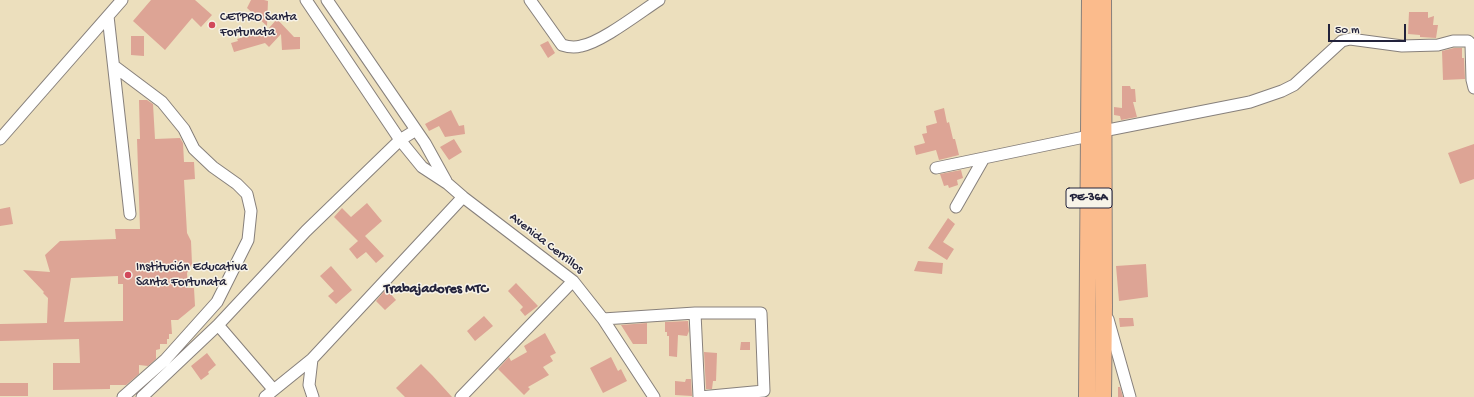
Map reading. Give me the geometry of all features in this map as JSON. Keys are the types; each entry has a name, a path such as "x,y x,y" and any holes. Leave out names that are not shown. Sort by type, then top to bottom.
{"highway":[{"name":"PE-36A","path":"1090,0 1104,306 1103,397"},
{"name":"PE-36A","path":"1087,397 1096,134 1103,0"}],"street":[{"path":"0,139 122,0"},
{"name":"Avenida Cerrillos","path":"306,0 400,140 422,167 448,184 573,281 603,319 654,397"},
{"name":"Avenida Cerrillos","path":"327,0 416,130 448,184"},
{"path":"530,0 562,45 570,47 581,46 598,40 658,0"},
{"path":"108,16 130,214"},
{"path":"936,168 1250,102 1282,91 1294,85 1342,41 1350,39 1402,46 1468,41 1471,44 1472,80 1474,88"},
{"path":"114,66 162,102 184,129 194,149 213,167 237,184 247,194 251,211 248,240 216,302 165,360 123,397"},
{"path":"142,397 218,325 306,231 400,140 416,130"},
{"path":"956,207 984,158"},
{"path":"265,397 312,359 463,197"},
{"path":"461,397 573,281"},
{"path":"1104,306 1130,397"},
{"path":"603,319 696,313 761,313 764,391 700,397 696,313"},
{"path":"218,325 273,389"},
{"path":"312,359 309,385 313,397"}],"building":[{"path":"151,0 195,0 212,15 201,27 192,18 165,50 133,21"},
{"path":"251,0 268,1 267,26 247,8"},
{"path":"1409,12 1428,12 1428,18 1434,16 1433,25 1438,25 1436,38 1420,37 1420,35 1408,34"},
{"path":"277,19 294,37 300,37 300,49 282,50 281,34 269,47 265,43 234,52 231,43 238,41 237,39 270,29 269,28"},
{"path":"131,36 144,36 144,56 131,55"},
{"path":"548,41 555,53 548,58 540,45"},
{"path":"1462,48 1465,79 1443,80 1442,51"},
{"path":"1122,86 1130,86 1131,89 1135,89 1136,102 1133,102 1137,117 1121,120 1120,116 1114,115 1114,107 1122,108"},
{"path":"139,100 147,100 153,104 155,139 180,138 183,143 184,162 194,162 195,179 184,180 187,233 191,241 192,264 187,273 188,288 194,288 195,306 178,320 171,320 172,334 169,334 167,344 160,344 160,349 156,350 156,359 148,366 139,365 139,374 126,385 110,385 110,389 53,390 53,363 80,363 79,339 0,341 0,324 47,323 48,298 23,270 50,272 45,255 60,241 116,239 115,229 140,229 137,139 140,139","holes":["118,276 118,284 123,284 123,321 64,322 71,278"]},
{"path":"944,108 947,123 949,122 959,155 939,160 936,150 916,155 914,146 925,143 922,134 927,133 926,126 937,123 934,111"},
{"path":"451,110 459,126 464,125 465,134 445,137 439,126 429,131 425,124"},
{"path":"454,139 462,152 449,160 440,147"},
{"path":"1474,144 1474,179 1460,184 1448,153"},
{"path":"961,170 963,178 957,180 958,185 949,188 948,185 944,186 940,174"},
{"path":"367,203 382,221 365,236 384,256 376,263 366,252 357,259 349,249 358,241 334,217 342,208 351,217"},
{"path":"10,207 13,224 0,226 0,209"},
{"path":"948,218 955,224 943,242 954,249 947,260 928,248"},
{"path":"918,261 943,263 942,274 914,271"},
{"path":"1146,264 1148,297 1119,301 1116,266"},
{"path":"331,266 352,290 336,304 328,296 334,291 320,276"},
{"path":"516,283 538,306 525,316 520,310 523,307 508,291"},
{"path":"386,289 396,300 385,310 376,301"},
{"path":"484,316 493,326 475,341 467,331"},
{"path":"1119,318 1133,318 1134,326 1120,327"},
{"path":"688,321 689,331 687,336 678,335 677,357 669,356 669,336 667,336 667,332 665,332 665,322"},
{"path":"647,323 647,344 633,344 621,325"},
{"path":"545,333 556,353 550,356 553,361 543,367 549,375 528,387 530,389 524,395 498,369 509,357 511,361 527,352 524,346"},
{"path":"741,342 750,342 750,350 740,350"},
{"path":"704,352 717,353 716,381 713,381 712,389 706,389"},
{"path":"207,353 216,365 208,372 209,374 201,380 191,366"},
{"path":"611,357 618,371 621,369 627,381 603,393 590,368"},
{"path":"421,364 452,397 405,397 396,388"},
{"path":"686,379 691,379 692,396 675,395 675,381 685,382"},
{"path":"0,383 28,383 28,396 0,396"},
{"path":"1118,387 1120,387 1123,397 1118,397"}],"place":[{"name":"CETPRO Santa Fortunata","path":"212,25"},
{"name":"Institución Educativa Santa Fortunata","path":"128,275"}],"district":[{"name":"Trabajadores MTC","path":"436,290"}]}
